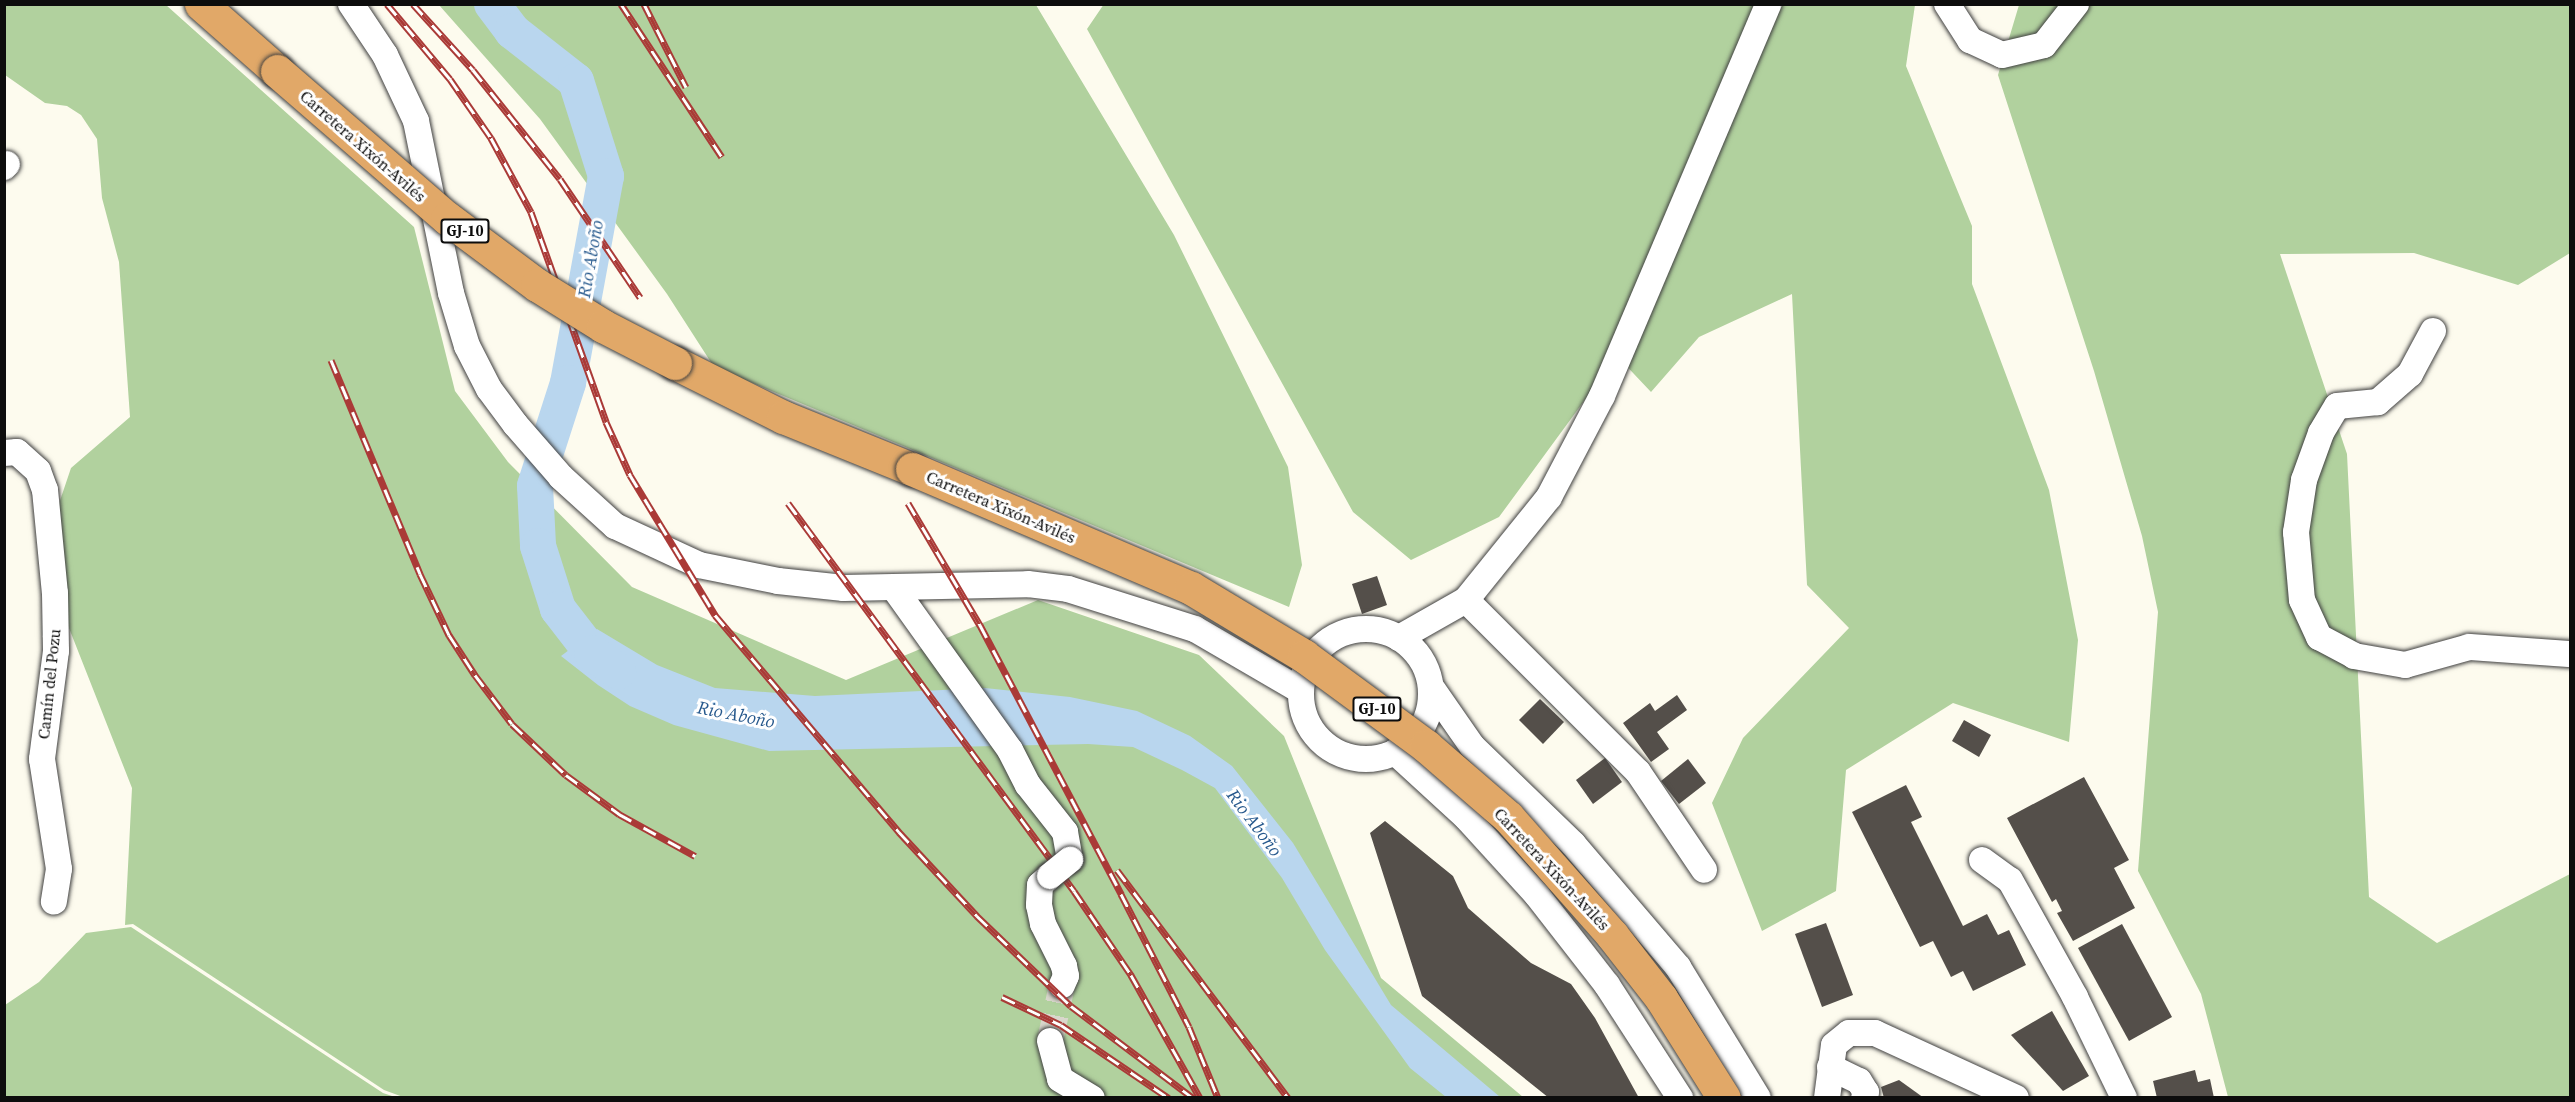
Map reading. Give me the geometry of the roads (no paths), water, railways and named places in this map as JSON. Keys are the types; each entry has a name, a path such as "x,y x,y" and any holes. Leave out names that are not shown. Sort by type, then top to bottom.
{"highway":[{"name":"Carretera Xixón-Avilés","path":"201,4 447,218 537,285 603,326 783,417 912,468 1191,588 1304,656 1426,746 1508,817 1612,935 1661,998 1724,1098"}],"street":[{"path":"351,4 385,55 416,121 451,293 467,346 489,389 515,424 561,477 615,526 699,565 778,581 894,588 1028,584 1068,589 1195,629 1300,690"},
{"path":"1399,638 1466,600 1549,497 1602,396 1768,4"},
{"path":"1947,4 1970,40 2002,55 2044,45 2076,4"},
{"path":"2433,331 2410,374 2378,402 2337,406 2321,433 2304,480 2296,532 2302,600 2319,637 2354,656 2405,666 2469,647 2571,654"},
{"name":"Camín del Pozu","path":"4,453 17,452 38,471 45,490 55,593 56,651 42,759 59,869 54,902"},
{"path":"894,588 1010,750 1028,785 1065,832 1070,860 1040,885 1039,905 1043,924 1064,966 1066,976 1062,985"},
{"path":"1466,600 1638,772 1704,870"},
{"path":"1431,687 1423,725 1411,741 1395,752 1368,759 1341,755 1326,745 1304,717 1300,690 1305,668 1318,650 1335,636 1367,630 1399,638 1415,651 1425,668 1431,687 1472,746 1574,844 1678,967 1758,1098"},
{"path":"1395,752 1467,818 1537,894 1606,985 1680,1098"},
{"path":"1982,860 2010,880 2075,996 2124,1098"},
{"path":"1827,1098 1834,1045 1849,1033 1875,1033 2016,1098"},
{"path":"1050,1041 1052,1061 1060,1079 1092,1098"},
{"path":"1830,1066 1859,1081 1866,1092 1864,1098"}],"water":[{"path":"597,629 657,665 715,688 815,696 985,688 1070,697 1137,711 1190,736 1232,766 1293,843 1391,1005 1500,1097 1446,1097 1410,1068 1325,950 1282,878 1215,788 1182,770 1133,747 1088,744 769,751 674,725 630,706 598,685 561,656"}],"waterway":[{"name":"Rio Aboño","path":"492,4 512,31 576,81 606,176 568,383 535,486 538,546 558,609 592,653 618,671"}],"tunnel":[{"path":"1050,1041 1062,985"}],"railway":[{"path":"387,4 450,79 491,138 531,212 606,422 630,475 715,615 899,832 977,916 1071,1006 1193,1098"},
{"path":"413,4 473,70 560,179 640,297"},
{"path":"621,4 722,157"},
{"path":"644,4 686,87"},
{"path":"331,360 420,574 449,635 475,675 512,724 566,775 619,814 695,856"},
{"path":"788,503 1074,891 1131,975 1200,1098"},
{"path":"908,503 980,625 1121,894 1189,1027 1218,1098"},
{"path":"1117,870 1288,1098"},
{"path":"1002,997 1061,1025 1169,1098"}]}
